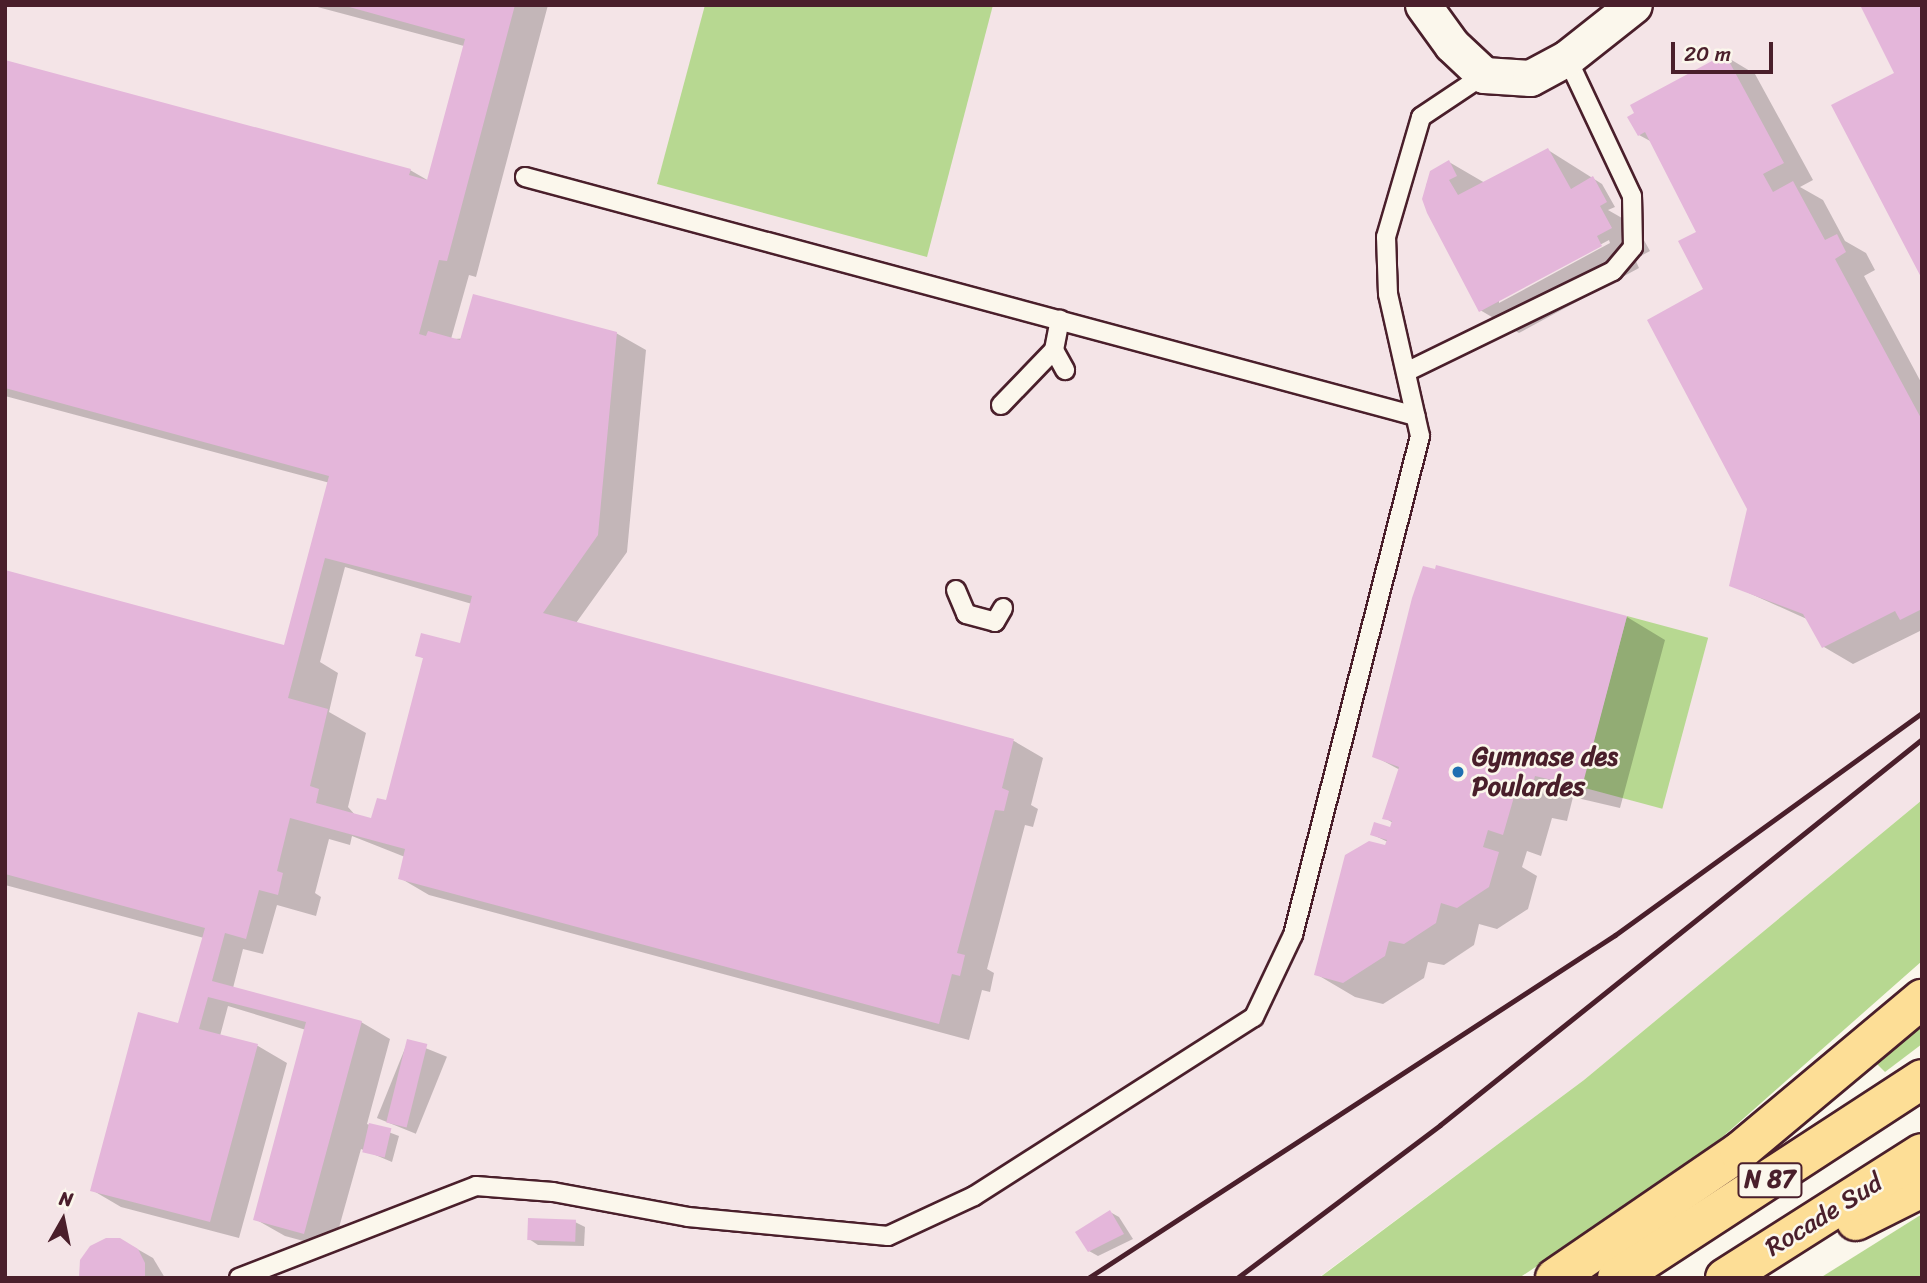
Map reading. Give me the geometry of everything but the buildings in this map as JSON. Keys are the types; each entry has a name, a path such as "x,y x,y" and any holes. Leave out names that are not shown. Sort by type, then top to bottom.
{"highway":[{"path":"1555,1278 1739,1152 1922,999"},
{"name":"N 87","path":"1617,1278 1922,1079"},
{"name":"Rocade Sud","path":"1726,1278 1922,1153"},
{"path":"1741,1278 1922,1188"}],"street":[{"path":"1423,5 1452,45 1484,75 1530,78 1566,58 1634,5"}],"lane":[{"path":"1406,372 1614,271 1633,247 1633,196 1566,58"},
{"path":"239,1278 475,1186 553,1192 688,1217 888,1236 974,1196 1254,1017 1293,935 1420,436 1388,294 1386,237 1408,152 1421,117 1484,75"},
{"path":"525,177 1416,416"},
{"path":"1000,405 1054,350 1060,320"},
{"path":"1054,350 1065,370"},
{"path":"956,590 966,614 995,622 1003,608"}],"shaded area":[{"path":"5,5 1922,5 1922,800 1584,1080 1318,1278 5,1278"}],"green space":[{"path":"705,5 993,5 927,257 657,184"},
{"path":"1627,616 1708,638 1662,809 1581,787"},
{"path":"1922,800 1922,961 1693,1163 1519,1278 1319,1278 1584,1080"},
{"path":"1922,1011 1922,1044 1885,1072 1873,1060"},
{"path":"1922,1215 1922,1278 1820,1278 1919,1216"}],"railway":[{"path":"1088,1278 1615,935 1922,713"},
{"path":"1237,1278 1440,1125 1922,739"}],"place":[{"name":"Gymnase des Poulardes","path":"1458,772"}]}
